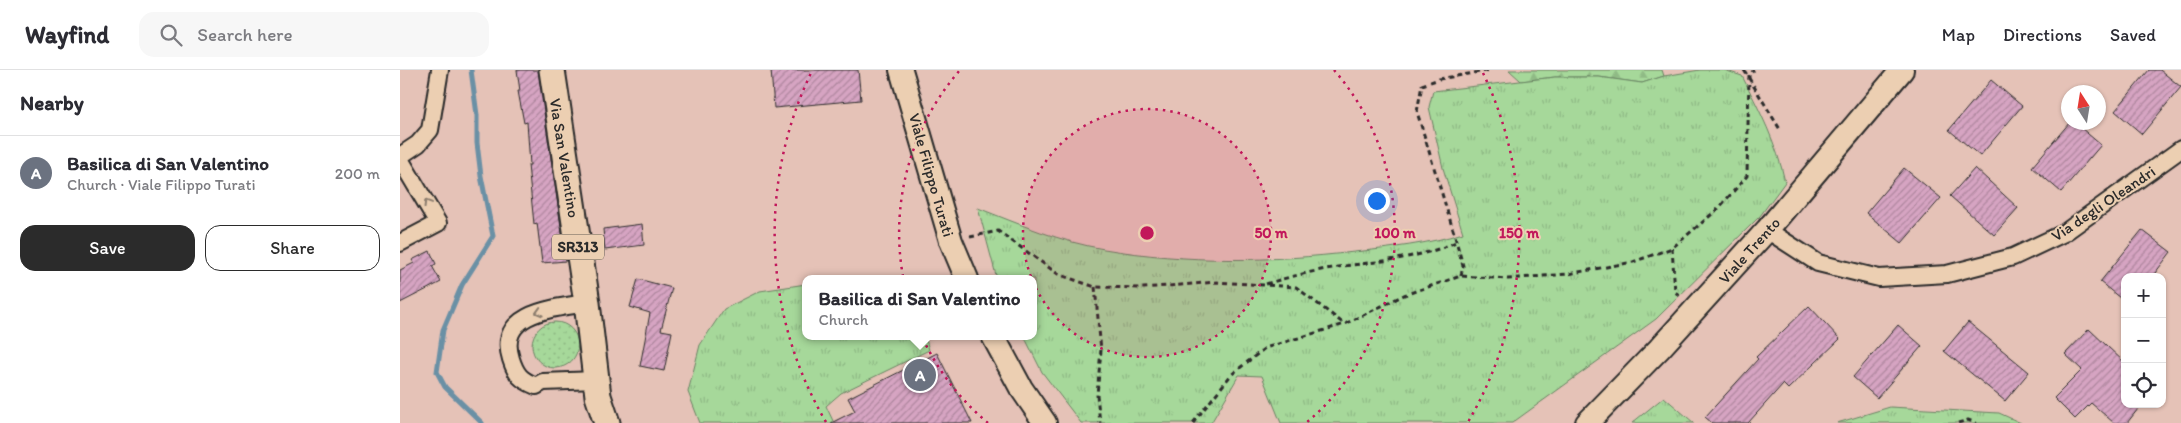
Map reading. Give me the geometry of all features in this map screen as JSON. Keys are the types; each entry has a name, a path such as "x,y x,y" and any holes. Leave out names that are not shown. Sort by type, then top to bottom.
{"main road":[{"name":"Via San Valentino","path":"552,70 587,303 598,396 606,423"}],"street":[{"path":"400,243 438,223 400,158 418,144 430,130 440,70"},
{"name":"Viale Filippo Turati","path":"901,70 952,241 965,275"},
{"name":"Viale Trento","path":"1587,423 1767,230 1902,70"},
{"name":"Via degli Oleandri","path":"1767,230 1818,263 1879,278 1947,274 2013,257 2064,233 2181,149"},
{"path":"587,303 551,308 531,314 512,329 508,350 514,368 522,380 536,386 543,382 596,380"},
{"path":"995,340 1022,388 1045,423"}],"path":[{"path":"1461,276 1463,266 1417,112 1422,86 1439,79 1491,70"},
{"path":"1744,70 1749,75 1781,131"},
{"path":"1193,423 1231,375 1265,348 1345,324 1404,295 1461,276 1508,280 1568,274 1633,262 1672,248 1718,208 1747,176 1749,75 1754,70"},
{"path":"952,241 998,231 1058,274 1095,287 1143,288 1217,282 1296,287 1345,324"},
{"path":"1263,285 1293,275 1342,266 1398,260 1440,249 1456,242"},
{"path":"1672,248 1675,292 1696,308"},
{"path":"1095,287 1101,350 1097,395 1100,423"},
{"path":"1958,423 1968,420 1976,423"}],"green space":[{"path":"1509,70 1662,70 1664,76 1642,83 1599,77 1555,77 1521,81"},
{"path":"1700,70 1724,70 1742,76 1773,141 1785,182 1760,216 1656,319 1512,423 1281,423 1262,376 1239,375 1211,423 1081,423 1042,372 1026,340 1037,340 1037,275 996,275 978,208 1072,242 1135,254 1166,257 1229,260 1292,258 1423,243 1463,233 1443,168 1429,107 1433,91 1555,77 1599,77 1642,83 1664,76"},
{"path":"802,285 802,340 926,340 929,350 841,393 826,406 834,423 700,423 688,392 700,345 724,309 760,291"},
{"path":"550,322 560,322 574,332 578,345 574,358 568,364 560,368 550,368 536,358 532,350 532,340 542,326"},
{"path":"1664,397 1694,423 1632,423"},
{"path":"1890,407 1999,413 2021,423 1837,423"}],"building":[{"path":"517,70 538,70 566,261 542,263 537,223 534,224 528,165 530,165 527,122 524,123 518,91 520,91"},
{"path":"771,70 858,70 861,100 774,108"},
{"path":"2149,70 2160,70 2181,87 2142,134 2115,111"},
{"path":"1991,80 2022,106 1980,156 1949,130"},
{"path":"2063,130 2083,130 2101,145 2061,192 2032,167"},
{"path":"1904,168 1941,198 1902,243 1866,213"},
{"path":"1975,168 2018,208 1994,235 1950,196"},
{"path":"642,224 644,245 605,250 603,229"},
{"path":"2142,230 2171,252 2155,273 2121,273 2121,299 2100,282"},
{"path":"430,251 436,264 432,266 441,282 400,303 400,270 414,263 412,260"},
{"path":"638,279 672,288 661,330 672,332 664,371 640,366 650,313 630,307"},
{"path":"1809,306 1840,339 1788,389 1783,384 1748,423 1712,423 1705,417 1758,359 1756,357"},
{"path":"1968,322 2029,372 2005,401 1944,351"},
{"path":"1898,325 1922,346 1877,398 1853,377"},
{"path":"2089,329 2121,359 2121,408 2139,408 2127,423 2114,423 2091,403 2075,419 2054,398 2082,370 2065,354"},
{"path":"937,353 972,423 831,423 855,411 848,398"}],"waterway":[{"path":"471,70 477,115 477,143 481,176 493,236 462,285 443,330 437,372 445,387 482,423"}],"place":[{"name":"Basilica di San Valentino","path":"920,375"}]}
